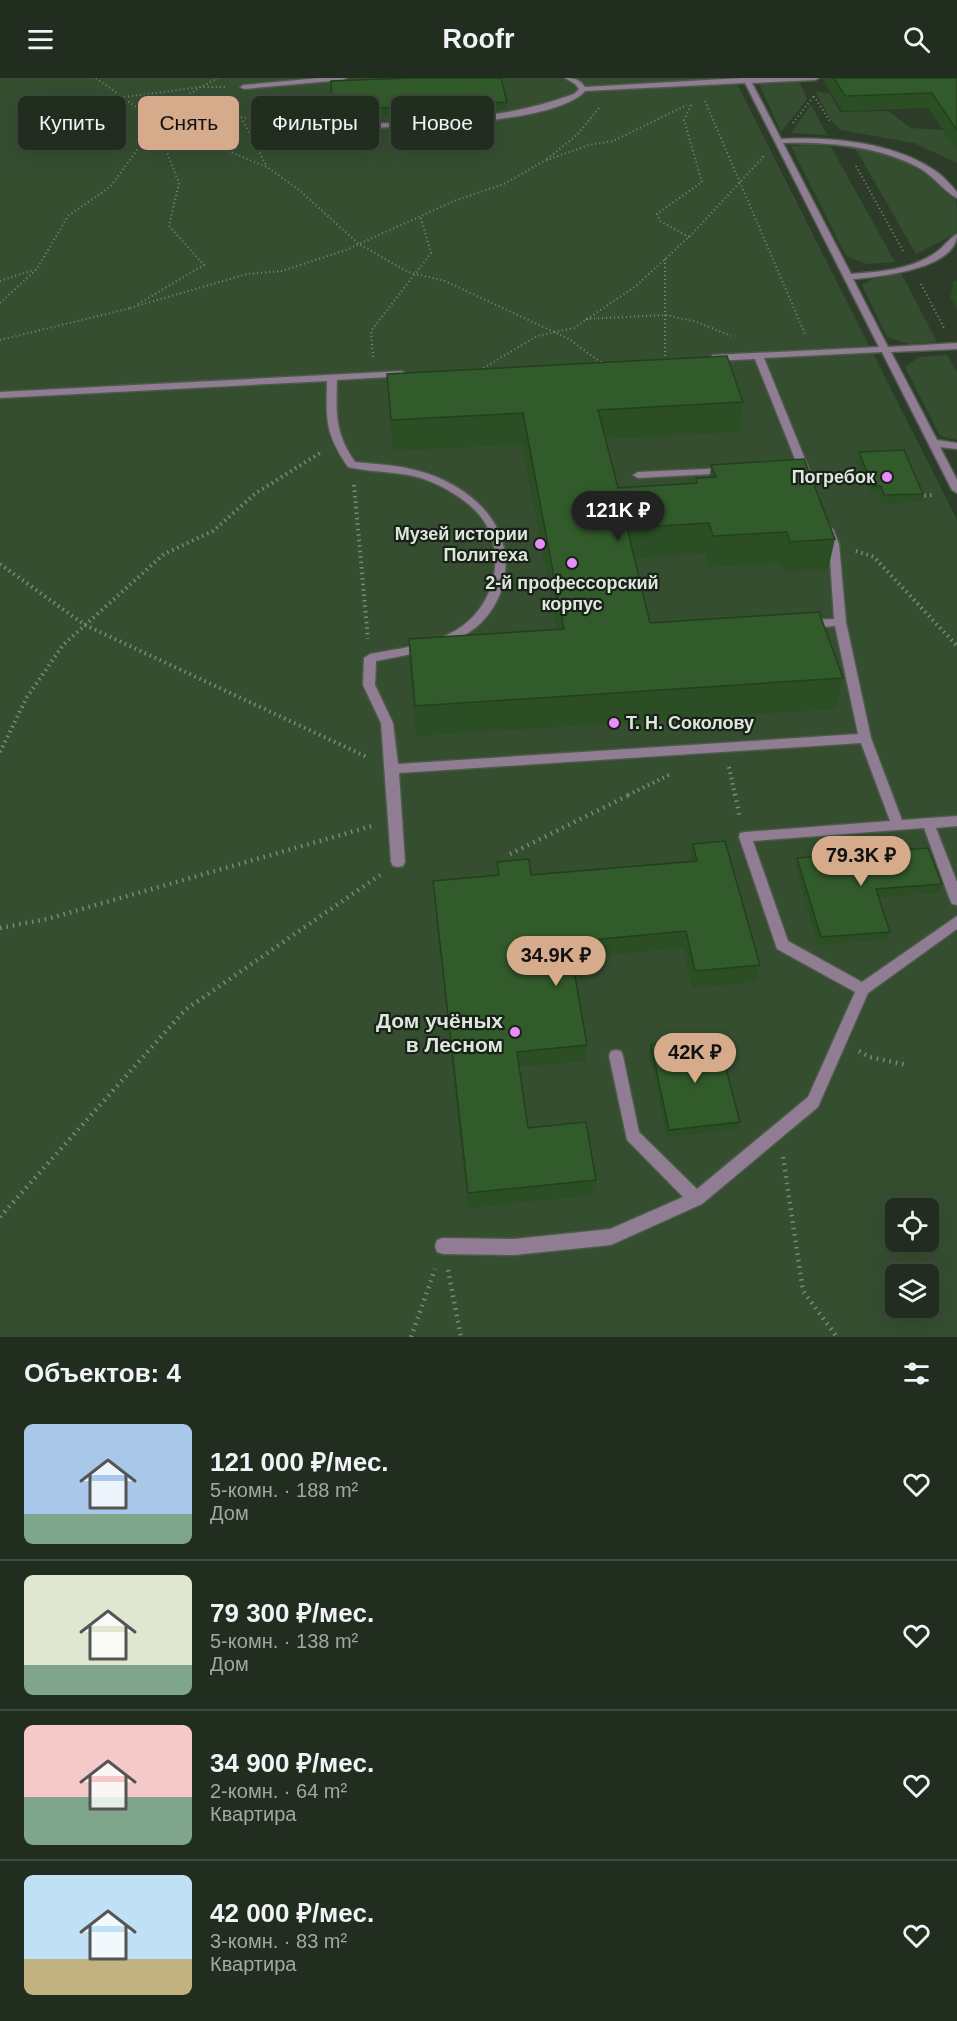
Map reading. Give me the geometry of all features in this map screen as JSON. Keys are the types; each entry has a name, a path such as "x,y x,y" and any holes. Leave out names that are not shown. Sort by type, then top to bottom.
{"lane":[{"path":"244,87 343,78"},
{"path":"569,78 578,82 583,89"},
{"path":"379,125 467,121 513,114 566,101 577,96 583,89 815,78"},
{"path":"747,80 957,490"},
{"path":"778,141 843,143 892,154 933,173 957,196"},
{"path":"848,277 913,267 949,249 957,237"},
{"path":"700,359 955,346"},
{"path":"758,355 797,468 812,489"},
{"path":"0,395 410,374"},
{"path":"332,379 331,428 336,443 352,465 407,469 449,486 485,515 501,547 501,575 489,605 467,628 432,646 370,658 369,685 387,723 398,862"},
{"path":"933,443 957,446"},
{"path":"638,476 744,470"},
{"path":"825,522 834,544 840,622 865,738 898,826"},
{"path":"795,625 840,622"},
{"path":"392,769 865,738"},
{"path":"863,990 782,945 745,837 957,821"},
{"path":"928,823 957,900"},
{"path":"443,1246 514,1247 611,1237 696,1199 813,1101 863,990 957,922"},
{"path":"616,1056 632,1135 696,1199"}],"path":[{"path":"96,78 122,96"},
{"path":"185,96 218,78"},
{"path":"804,78 913,267 955,346"},
{"path":"126,97 201,87 244,87"},
{"path":"244,87 229,98 229,106 241,117 267,167"},
{"path":"0,340 130,308 247,274 282,271 359,244 420,215 504,184 544,161 577,135 601,106 621,88"},
{"path":"544,161 589,146 613,141 704,97 813,354"},
{"path":"126,99 138,109"},
{"path":"689,237 660,221 657,214 702,182 684,120 692,102"},
{"path":"241,117 251,118"},
{"path":"0,303 37,268 68,216 110,187 138,149"},
{"path":"130,308 204,265 169,226 179,183 167,150"},
{"path":"225,150 267,167 299,190 359,244 408,272 445,281 569,339 603,364"},
{"path":"480,370 537,336 574,328 636,286 689,237 740,181"},
{"path":"375,376 372,331 431,253 420,215"},
{"path":"665,259 665,372"},
{"path":"0,281 37,268"},
{"path":"586,320 666,315 697,322 736,338 758,355"},
{"path":"0,752 27,697 63,645 164,554 213,531 256,493 336,443"},
{"path":"352,465 370,658"},
{"path":"834,544 874,557 957,646"},
{"path":"0,564 85,625 392,769"},
{"path":"724,747 745,837"},
{"path":"510,854 681,769"},
{"path":"0,928 47,919 395,819"},
{"path":"0,1217 185,1010 398,862"},
{"path":"842,1040 869,1057 907,1065"},
{"path":"779,1130 803,1291 837,1337"},
{"path":"411,1337 443,1246"},
{"path":"443,1246 461,1337"}],"green space":[{"path":"0,78 734,78 957,520 957,1337 0,1337"},
{"path":"799,81 807,99 781,132 759,83"},
{"path":"815,91 830,94 840,112 888,111 911,128 943,130 957,151 957,163 914,143 840,130 830,119"},
{"path":"811,105 827,135 791,133"},
{"path":"791,146 831,147 895,262 866,264 846,256"},
{"path":"854,146 911,163 939,177 950,186 956,196 957,233 916,254"},
{"path":"901,273 937,342 909,344 887,337 862,285 873,279"},
{"path":"947,355 957,372 957,440 940,436 905,367 919,357"}],"building":[{"path":"501,78 507,102 494,103 494,96 391,96 391,108 379,108 379,96 332,96 331,81"},
{"path":"834,78 957,78 957,130 932,93 845,96"},
{"path":"727,356 743,402 598,410 618,488 697,483 696,478 716,477 711,465 804,459 835,539 790,542 787,532 713,536 709,523 627,528 650,623 819,612 843,678 415,706 409,639 564,629 523,413 391,420 387,374"},
{"name":"Погребок","path":"904,450 923,494 884,495 881,486 873,486 859,452"},
{"name":"Дом учёных в Лесном","path":"725,841 760,965 695,971 686,931 569,942 587,1045 517,1052 528,1128 586,1122 596,1180 468,1193 433,881 499,875 497,862 529,859 531,875 697,861 693,844"},
{"path":"928,848 942,884 876,889 890,932 821,937 797,858"},
{"path":"718,1038 740,1122 669,1130 651,1045"}],"place":[{"name":"Погребок","path":"887,477"},
{"name":"Музей истории Политеха","path":"540,544"},
{"name":"2-й профессорский корпус","path":"572,563"},
{"name":"Т. Н. Соколову","path":"614,723"},
{"name":"Дом учёных в Лесном","path":"515,1032"}]}
